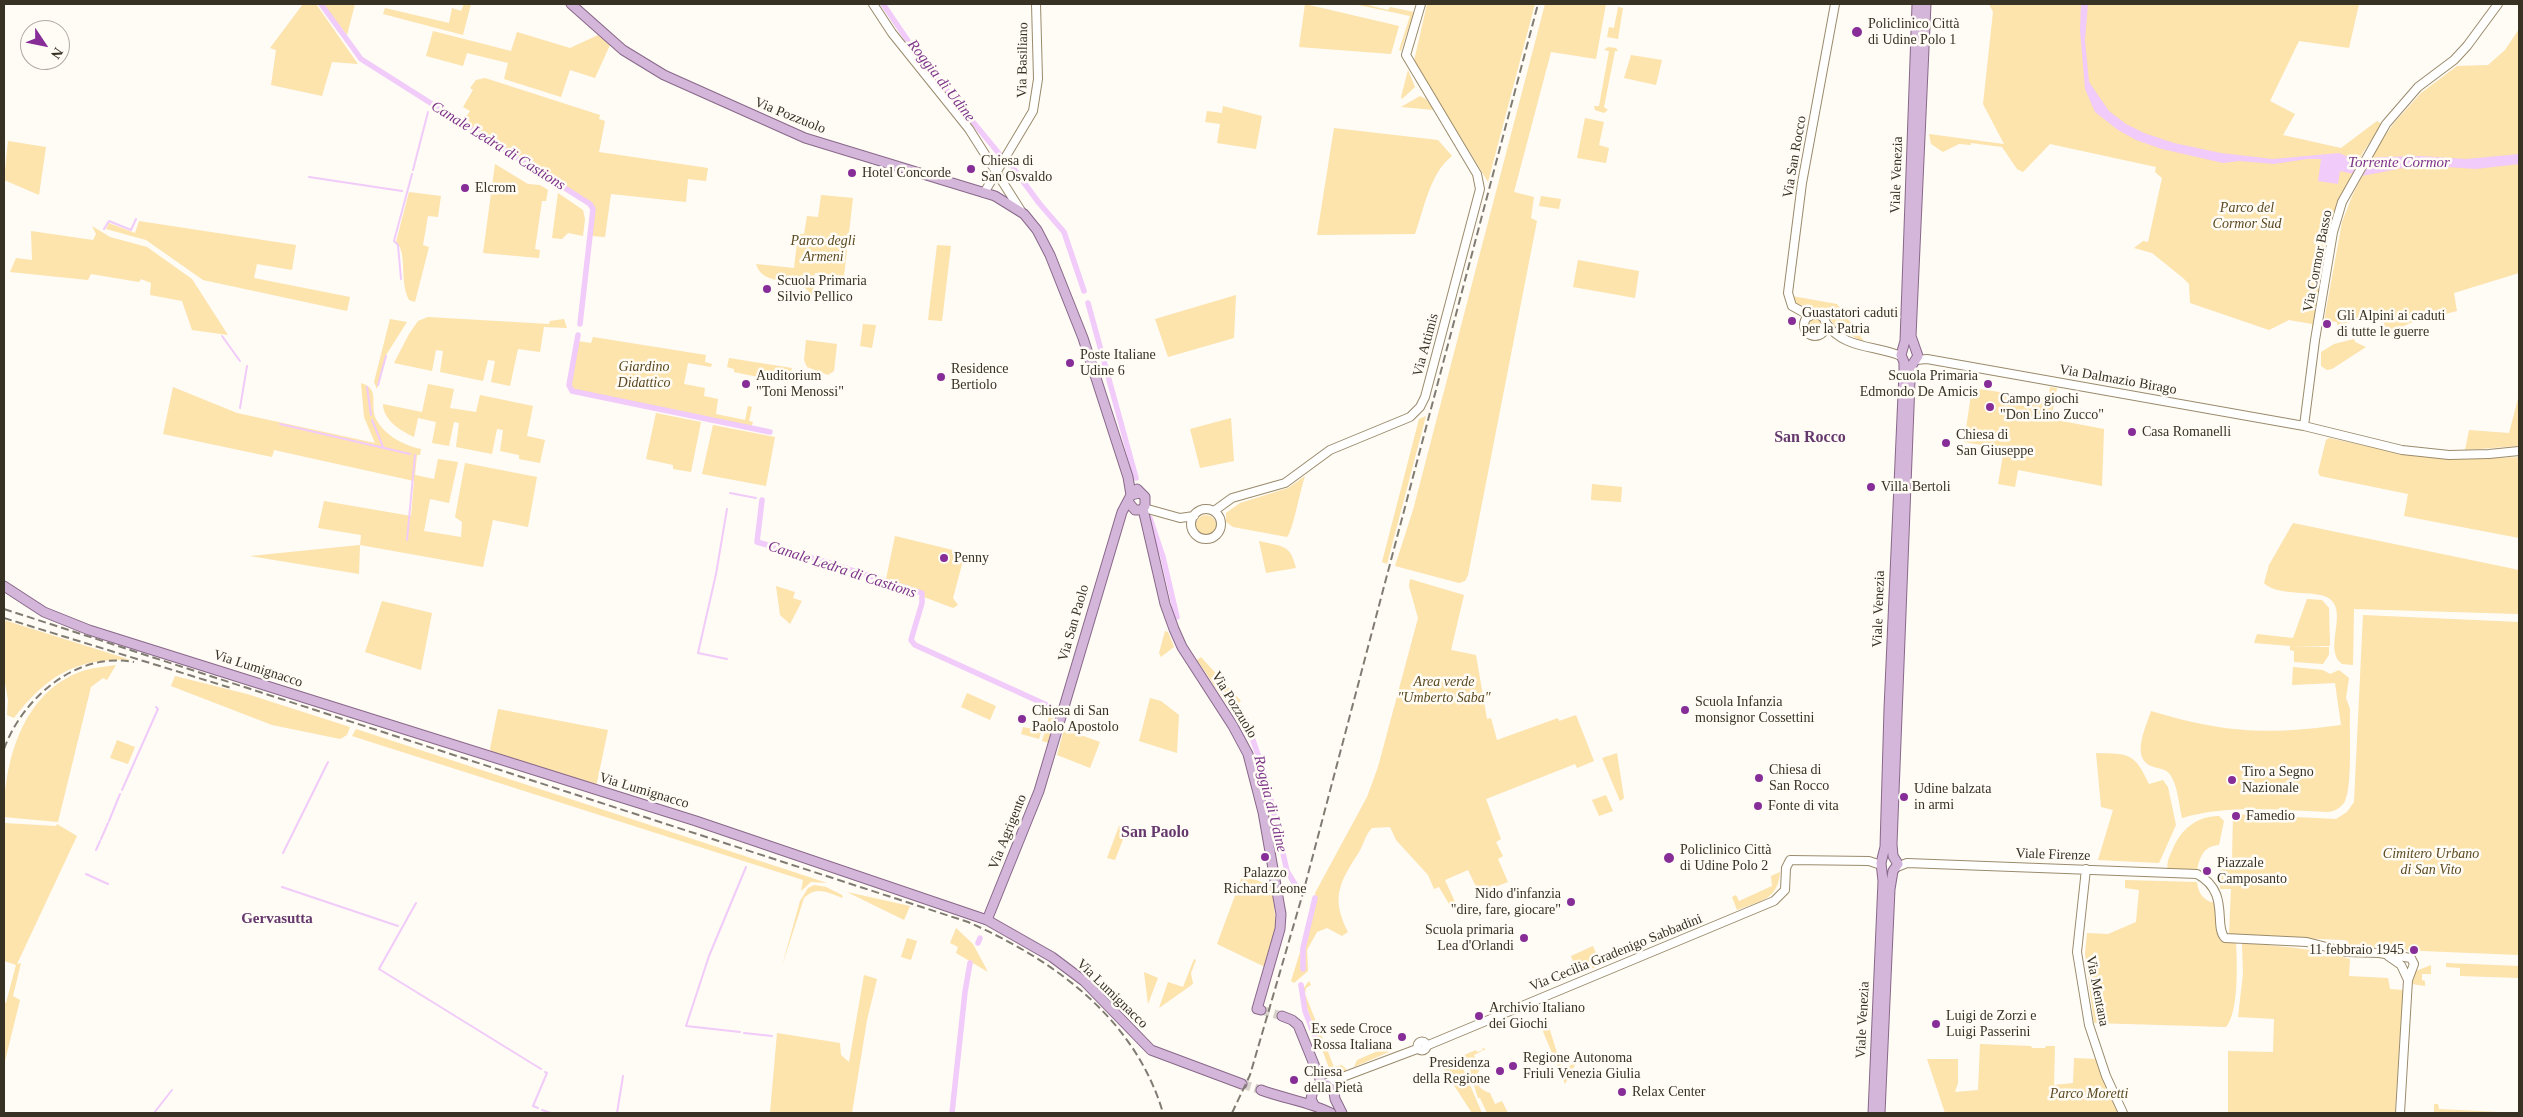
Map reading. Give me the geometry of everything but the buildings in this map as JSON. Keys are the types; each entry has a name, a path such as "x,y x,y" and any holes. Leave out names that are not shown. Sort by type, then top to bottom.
{"main road":[{"name":"Via Pozzuolo","path":"571,4 623,50 664,75 805,138 984,193 1006,201 1021,211 1042,237 1068,298 1133,497"},
{"name":"Viale Venezia","path":"1880,1113 1910,382 1917,4"},
{"name":"Viale Venezia","path":"1909,355 1926,4"},
{"path":"1133,497 1133,510 1144,506"},
{"path":"1133,497 1144,506"},
{"name":"Via San Paolo","path":"1050,753 1122,512 1133,497"},
{"name":"Via Pozzuolo","path":"1144,506 1165,604 1174,629 1182,647 1237,733 1256,777 1282,914 1280,929 1259,1009"},
{"name":"Via Lumignacco","path":"4,586 44,612 89,630 696,822 988,920 1052,957 1084,981 1147,1047 1166,1057 1242,1084"},
{"name":"Via Agrigento","path":"988,920 1028,821 1050,753"},
{"name":"Viale Venezia","path":"1873,1113 1883,885 1890,863"},
{"path":"1282,1016 1298,1025 1323,1084 1333,1089 1335,1099 1342,1113"},
{"path":"1317,1107 1311,1099 1312,1092 1316,1087 1323,1084"},
{"path":"1261,1090 1290,1101 1317,1107 1332,1113"},
{"path":"1317,1107 1330,1107 1335,1099"}],"street":[{"name":"Via Pozzuolo","path":"873,4 892,33 968,129 1021,211"},
{"name":"Via Basiliano","path":"984,193 1033,111 1038,79 1036,4"},
{"name":"Via Attimis","path":"1216,513 1226,502 1237,496 1285,483 1330,450 1410,417 1423,402 1480,189 1477,174 1406,55 1421,4"},
{"name":"Via San Rocco","path":"1808,318 1790,304 1788,293 1802,182 1835,4"},
{"name":"Via Cormor Basso","path":"2304,426 2333,232 2347,193 2386,124 2413,92 2454,60 2467,46 2498,4"},
{"path":"1820,315 1834,334 1813,336 1808,333 1804,326 1808,318 1820,315"},
{"path":"1821,334 1826,323"},
{"name":"Via Dalmazio Birago","path":"1834,334 1863,347 2304,426 2386,448 2427,453 2490,454 2519,451"},
{"path":"1144,506 1157,512 1180,518 1192,526 1198,536 1212,538 1221,528 1216,513 1202,510 1194,516 1180,518"},
{"path":"1192,526 1194,516"},
{"name":"Via Cecilia Gradenigo Sabbadini","path":"1323,1084 1339,1080 1417,1048 1423,1051 1426,1046 1771,902 1785,890 1786,868 1790,860 1890,863"},
{"name":"Viale Firenze","path":"1890,863 2197,874 2211,886 2220,903 2221,932 2228,939 2307,942 2346,952 2384,954 2405,965 2408,980 2400,1113"},
{"name":"Via Mentana","path":"2086,869 2077,952 2078,965 2089,1025 2106,1076 2123,1113"},
{"path":"1333,1089 1339,1080"}],"green space":[{"path":"303,4 316,4 358,64 332,62 322,96 271,85 276,50 270,48"},
{"path":"323,4 355,4 347,35"},
{"path":"464,4 471,4 463,35 383,14 385,8 449,23 452,8 461,11"},
{"path":"1305,4 1399,26 1391,54 1299,47"},
{"path":"1354,4 1364,4 1388,10 1390,7 1414,12 1401,51 1399,50 1410,16"},
{"path":"1427,4 1535,4 1488,182 1414,61"},
{"path":"1545,4 1606,4 1596,59 1551,52 1514,192 1534,197 1531,218 1537,221 1468,575 1465,581 1459,583 1395,566 1413,510"},
{"name":"Parco del Cormor Sud","path":"1989,4 2359,4 2349,48 2299,41 2270,101 2295,114 2283,135 2341,148 2377,121 2382,124 2362,154 2341,196 2312,340 2312,324 2289,320 2269,330 2190,303 2189,284 2183,278 2152,253 2134,248 2143,241 2148,242 2162,178 2155,172 2156,167 2050,144 2023,172 2017,169 2002,147 1971,143 1971,145 1959,144 1943,152 1931,144 1929,134 2004,144 1983,104 1993,12"},
{"path":"1618,7 1623,8 1618,39 1607,37 1609,27 1614,28"},
{"path":"2519,29 2519,273 2454,293 2457,311 2410,323 2388,334 2381,316 2367,317 2367,319 2337,325 2337,322 2324,321 2342,222 2353,194 2379,144 2394,123 2421,93 2457,66 2488,65 2505,50"},
{"path":"433,31 511,51 517,32 570,48 598,35 610,45 595,78 570,70 561,97 504,79 508,63 467,53 463,66 426,56"},
{"path":"1608,47 1616,48 1618,51 1615,51 1604,107 1608,110 1604,113 1595,110 1594,106 1599,106 1609,51 1604,50"},
{"path":"1631,55 1662,60 1656,85 1624,78"},
{"path":"1408,70 1415,87 1402,99 1401,97"},
{"path":"485,78 600,115 599,119 605,121 599,152 708,168 706,181 688,179 686,202 611,194 605,237 592,236 595,207 507,151 501,142 490,136 483,135 462,123 470,111 463,107 473,90 470,88 476,80"},
{"path":"1420,96 1426,99 1434,110 1401,107"},
{"path":"1223,106 1262,116 1256,149 1217,143 1220,124 1205,122 1207,111 1222,113"},
{"path":"1585,118 1604,122 1599,145 1609,148 1606,163 1577,158"},
{"path":"1334,128 1438,140 1452,156 1444,163 1433,182 1415,234 1317,235"},
{"path":"8,141 46,147 39,195 4,180"},
{"path":"495,164 528,184 540,185 548,190 546,201 542,201 535,249 540,250 539,258 483,253"},
{"path":"409,192 441,196 438,217 428,216 423,245 429,247 415,302 409,300 406,293 402,253 396,242"},
{"path":"558,193 583,210 585,219 583,236 568,233 562,239 552,238"},
{"name":"Parco degli Armeni","path":"821,195 853,198 844,276 815,273 812,296 806,289 798,285 766,277 760,272 756,264 794,268 798,234 804,234 807,216 818,217"},
{"path":"1541,196 1561,199 1559,209 1539,206"},
{"path":"139,221 296,245 292,270 257,264 254,278 350,297 347,311 203,280 146,240 106,229 109,223 135,233"},
{"path":"92,226 110,237 147,247 192,279 228,335 192,330 182,301 150,295 151,283 141,279 139,282 91,274 88,280 10,272 16,258 32,260 31,231 93,240 96,234"},
{"path":"937,245 951,246 942,321 928,320"},
{"path":"1578,260 1639,271 1635,298 1573,287"},
{"path":"1236,295 1234,338 1168,357 1155,319"},
{"path":"1792,296 1837,304 1866,344 1835,326 1825,311 1797,304"},
{"path":"1811,316 1819,316 1824,321 1822,332 1811,334 1806,329 1806,321"},
{"path":"428,317 549,324 550,321 564,319 567,328 544,327 540,352 518,349 510,386 491,382 495,361 488,360 483,381 440,372 443,351 436,350 432,371 394,363 418,321"},
{"path":"390,319 407,322 386,355 377,389 374,382"},
{"path":"863,324 876,325 872,348 860,346"},
{"name":"Giardino Didattico","path":"593,337 706,355 705,362 712,364 711,367 688,363 684,384 705,388 704,396 718,399 716,414 745,420 748,406 752,407 749,421 753,422 751,427 572,390 569,385 578,341 591,343"},
{"path":"2354,339 2355,342 2366,347 2332,369 2327,370 2321,366 2321,352 2334,344"},
{"path":"806,340 837,344 834,371 828,375 807,367 804,360"},
{"path":"729,358 792,368 787,384 787,376 760,370 758,377 734,372 734,369 727,367"},
{"path":"361,383 367,386 373,393 376,419 384,430 396,439 421,449 420,455 417,455 415,475 434,479 438,459 458,462 449,503 430,499 424,531 461,537 462,522 455,517 465,463 537,477 528,527 493,520 483,567 360,545 361,535 318,528 324,501 411,516 414,481 274,450 272,457 163,434 173,387 237,413 375,443 364,417"},
{"path":"428,384 454,389 450,408 476,412 480,395 533,406 527,436 545,440 540,463 519,459 519,455 500,451 503,430 497,429 492,454 456,447 459,423 454,422 449,446 432,443 436,422 418,418 414,437 398,428 389,420 383,404 422,412"},
{"path":"2050,387 2057,388 2051,419 2104,429 2102,486 2018,470 2015,487 1998,484 2004,449 1964,442 1972,388 2048,399"},
{"path":"2519,395 2519,446 2465,450 2469,430 2509,433"},
{"path":"656,413 701,422 691,472 673,469 673,465 646,459"},
{"path":"1426,416 1387,564 1382,562 1419,419"},
{"path":"1231,418 1234,461 1200,468 1190,429"},
{"path":"713,425 775,437 766,486 702,474"},
{"path":"2329,438 2414,456 2469,459 2519,457 2519,538 2404,516 2408,494 2320,476 2318,472 2326,440"},
{"path":"1305,476 1292,527 1287,537 1233,527 1226,522 1226,513 1240,503 1288,488"},
{"path":"1592,484 1622,487 1621,502 1591,500"},
{"path":"1206,515 1213,518 1216,525 1213,532 1206,535 1199,532 1196,525 1199,518"},
{"path":"2293,523 2519,570 2519,614 2354,609 2353,665 2342,664 2337,658 2335,651 2337,617 2333,602 2320,595 2280,591 2264,583 2269,565"},
{"path":"895,536 965,553 953,598 958,605 953,608 924,597 923,593 886,579"},
{"path":"1259,541 1284,547 1291,554 1296,568 1266,573"},
{"path":"360,545 359,574 250,556"},
{"name":"Area verde \"Umberto Saba\"","path":"1410,579 1464,595 1451,650 1476,655 1487,719 1491,718 1497,740 1558,718 1559,721 1576,715 1594,761 1577,768 1575,764 1486,799 1501,839 1496,842 1503,856 1498,859 1508,882 1479,893 1468,870 1445,880 1455,902 1449,904 1439,887 1434,889 1428,875 1396,840 1390,827 1372,828 1342,881 1339,909 1348,932 1342,936 1327,928 1317,932 1307,950 1308,971 1294,983 1291,981 1316,901 1315,893 1367,797 1378,767 1418,618 1409,586"},
{"path":"776,586 795,592 793,598 802,601 790,624 780,615"},
{"path":"2307,599 2322,600 2329,608 2330,646 2291,646 2329,647 2329,655 2323,664 2294,662 2294,651 2290,650 2290,646 2254,643 2257,634 2293,638"},
{"path":"382,601 432,613 421,670 365,652"},
{"name":"Cimitero Urbano di San Vito","path":"2363,615 2519,622 2519,955 2350,948 2348,941 2343,940 2229,935 2231,889 2220,889 2221,860 2232,860 2233,814 2336,819 2347,812 2354,802"},
{"path":"4,620 131,660 94,662 64,672 38,691 14,718 7,715 8,700 4,677"},
{"path":"1165,631 1168,632 1174,647 1161,657 1159,653"},
{"path":"1201,657 1241,701 1231,710 1197,660"},
{"path":"116,665 107,680 103,678 91,687 58,822 4,817 5,796 12,754 19,734 41,699 56,685 75,674 90,669"},
{"path":"2293,667 2323,670 2330,674 2339,670 2349,678 2346,698 2350,709 2350,772 2347,796 2344,803 2341,807 2330,812 2236,809 2182,818 2177,791 2171,776 2166,771 2146,763 2142,758 2141,742 2151,711 2201,724 2245,730 2290,730 2341,725 2335,683 2292,685"},
{"path":"175,676 247,694 350,727 347,735 340,739 272,725 171,686"},
{"path":"967,693 996,706 990,720 961,707"},
{"path":"1150,698 1161,701 1179,715 1177,753 1139,741"},
{"path":"498,709 608,730 596,787 493,754 490,749"},
{"path":"1049,717 1057,719 1050,743 1042,741"},
{"path":"1039,725 1043,727 1039,739 1021,734 1023,727 1037,730"},
{"path":"356,729 827,883 811,882 801,891 803,880 352,736"},
{"path":"1064,729 1100,742 1090,768 1057,755"},
{"path":"117,740 135,747 128,764 110,758"},
{"path":"1617,753 1624,798 1620,801 1602,758"},
{"path":"2096,753 2129,757 2139,766 2149,784 2163,780 2168,787 2176,825 2159,863 2098,860 2113,810 2101,807"},
{"path":"1606,795 1613,811 1599,816 1592,800"},
{"path":"2219,816 2224,821 2219,845 2206,850 2197,870 2168,870 2168,863 2175,843 2184,831 2203,819"},
{"path":"4,823 56,826 57,824 77,836 17,964 21,963 13,996 20,1000 4,1065 4,1002 6,1003 16,965 4,961"},
{"path":"1119,826 1127,829 1115,860 1107,858"},
{"path":"1780,872 1779,881 1772,894 1737,910 1732,897 1736,895 1739,901 1772,886 1771,876"},
{"path":"1243,874 1272,887 1276,926 1265,967 1217,944"},
{"path":"2125,880 2197,882 2199,890 2206,900 2218,903 2219,938 2224,942 2236,942 2237,974 2235,999 2230,1020 2226,1027 2094,1023 2085,954 2087,933 2108,934 2136,922 2139,890 2125,888"},
{"path":"814,885 826,887 842,895 843,898 828,892 818,891 804,898 782,966 800,901 808,888"},
{"path":"847,892 910,906 904,920"},
{"path":"956,928 973,944 988,972 956,953 958,947 950,943"},
{"path":"907,938 917,941 911,960 901,957"},
{"path":"2242,943 2283,946 2337,955 2350,959 2349,976 2388,978 2390,989 2403,990 2395,1113 2228,1113 2228,1051 2273,1052 2274,1019 2238,1017 2243,974"},
{"path":"1593,946 1601,965 1586,971 1581,966 1575,966 1571,956"},
{"path":"1194,959 1196,960 1191,973 1193,984 1159,1008 1168,982 1183,987"},
{"path":"2446,963 2519,966 2519,978 2460,976 2460,968 2446,967"},
{"path":"2431,965 2431,974 2422,974 2425,986 2412,984 2416,971"},
{"path":"1144,972 1158,978 1148,1004"},
{"path":"864,975 877,979 867,1020 852,1113 770,1113 777,1033 840,1043 841,1055 849,1062"},
{"path":"1309,981 1311,985 1306,988 1305,994 1334,1067 1342,1065 1347,1070 1338,1074 1330,1071 1307,1008 1303,989"},
{"path":"1549,1027 1562,1069 1576,1063 1565,1084 1542,1029"},
{"name":"Parco Moretti","path":"1980,1044 2031,1046 2032,1048 2055,1046 2054,1085 2073,1083 2074,1058 2096,1059 2118,1113 1945,1113 1927,1059 1958,1059 1958,1083 1955,1092 1978,1090"},
{"path":"1387,1047 1389,1052 1354,1067 1357,1060"},
{"path":"1482,1048 1486,1049 1474,1055 1480,1069 1476,1081 1479,1087 1490,1093 1495,1104 1502,1101 1508,1113 1487,1113 1480,1098 1478,1098 1472,1079 1470,1079 1468,1074 1471,1072 1464,1055 1476,1050 1477,1052 1483,1050"},
{"path":"1459,1057 1482,1113 1472,1113 1444,1070 1446,1062"},
{"path":"2434,1104 2438,1104 2439,1109 2519,1113 2434,1113"}],"water":[{"name":"Torrente Cormor","path":"2081,4 2088,4 2085,40 2089,82 2109,111 2126,124 2144,133 2174,143 2221,153 2273,159 2339,153 2357,161 2379,157 2421,156 2466,159 2519,154 2519,164 2476,169 2418,165 2362,176 2340,171 2338,184 2318,181 2321,159 2274,164 2239,161 2223,163 2162,149 2136,140 2118,130 2095,112 2085,89 2080,30"}],"waterway":[{"name":"Canale Ledra di Castions","path":"321,4 361,59 590,204 593,209 580,324"},
{"name":"Roggia di Udine","path":"883,4 917,54 1001,156"},
{"path":"413,170 428,112"},
{"name":"Canale Ledra di Castions","path":"482,136 495,141 505,150"},
{"name":"Roggia di Udine","path":"1011,165 1039,203 1064,232 1084,291"},
{"path":"401,279 398,245 394,241 412,174"},
{"path":"309,177 402,191"},
{"path":"104,229 109,221 131,230 136,219"},
{"name":"Roggia di Udine","path":"1088,303 1136,478"},
{"name":"Canale Ledra di Castions","path":"578,335 569,385 572,391 770,432"},
{"path":"222,336 240,361"},
{"path":"378,385 386,356"},
{"path":"240,408 247,366"},
{"path":"367,387 371,415"},
{"path":"372,420 383,447"},
{"path":"280,424 410,454"},
{"path":"407,540 415,455"},
{"path":"730,493 756,498"},
{"name":"Canale Ledra di Castions","path":"762,500 757,542 922,593 922,603 911,640 915,645 1049,706"},
{"path":"727,509 716,574 698,653 727,659"},
{"name":"Roggia di Udine","path":"1150,518 1163,557 1177,617"},
{"path":"122,790 158,709 156,707"},
{"name":"Roggia di Udine","path":"1246,720 1266,778 1287,871 1296,886"},
{"path":"283,853 328,762"},
{"path":"109,821 120,794"},
{"path":"101,839 108,823"},
{"path":"96,850 100,841"},
{"path":"740,1032 686,1026 709,956 746,867"},
{"path":"86,874 108,884"},
{"path":"282,887 398,926"},
{"name":"Roggia di Udine","path":"1303,969 1303,948 1315,898"},
{"path":"416,903 379,969 541,1069"},
{"name":"Canale Ledra di Castions","path":"978,943 980,938"},
{"name":"Canale Ledra di Castions","path":"952,1113 965,992 970,963"},
{"name":"Roggia di Udine","path":"1301,985 1305,1011 1319,1047"},
{"path":"744,1033 772,1036"},
{"path":"538,1108 533,1106 547,1073 545,1072"},
{"path":"617,1113 623,1076"},
{"path":"154,1113 172,1090"},
{"path":"542,1110 551,1113"}],"tunnel":[{"path":"1261,1010 1282,1016"},
{"path":"1242,1084 1261,1090"}],"railway":[{"path":"1232,1113 1250,1075 1303,893 1538,4"},
{"path":"4,609 968,922 1000,937 1031,955 1060,974 1087,996 1112,1021 1133,1048 1150,1079 1163,1113"},
{"path":"4,618 231,688"},
{"path":"4,749 12,730 24,713 54,683 72,672 92,664 112,661 134,662"},
{"path":"4,693 4,713"}],"place":[{"name":"Policlinico Città di Udine Polo 1","path":"1857,32"},
{"name":"Chiesa di San Osvaldo","path":"971,169"},
{"name":"Hotel Concorde","path":"852,173"},
{"name":"Elcrom","path":"465,188"},
{"name":"Scuola Primaria Silvio Pellico","path":"767,289"},
{"name":"Guastatori caduti per la Patria","path":"1792,321"},
{"name":"Gli Alpini ai caduti di tutte le guerre","path":"2327,324"},
{"name":"Poste Italiane Udine 6","path":"1070,363"},
{"name":"Residence Bertiolo","path":"941,377"},
{"name":"Auditorium \"Toni Menossi\"","path":"746,384"},
{"name":"Scuola Primaria Edmondo De Amicis","path":"1988,384"},
{"name":"Campo giochi \"Don Lino Zucco\"","path":"1990,407"},
{"name":"Casa Romanelli","path":"2132,432"},
{"name":"Chiesa di San Giuseppe","path":"1946,443"},
{"name":"Villa Bertoli","path":"1871,487"},
{"name":"Penny","path":"944,558"},
{"name":"Scuola Infanzia monsignor Cossettini","path":"1685,710"},
{"name":"Chiesa di San Paolo Apostolo","path":"1022,719"},
{"name":"Chiesa di San Rocco","path":"1759,778"},
{"name":"Tiro a Segno Nazionale","path":"2232,780"},
{"name":"Udine balzata in armi","path":"1904,797"},
{"name":"Fonte di vita","path":"1758,806"},
{"name":"Famedio","path":"2236,816"},
{"name":"Palazzo Richard Leone","path":"1265,857"},
{"name":"Policlinico Città di Udine Polo 2","path":"1669,858"},
{"name":"Piazzale Camposanto","path":"2207,871"},
{"name":"Nido d'infanzia \"dire, fare, giocare\"","path":"1571,902"},
{"name":"Scuola primaria Lea d'Orlandi","path":"1524,938"},
{"name":"11 febbraio 1945","path":"2414,950"},
{"name":"Archivio Italiano dei Giochi","path":"1479,1016"},
{"name":"Luigi de Zorzi e Luigi Passerini","path":"1936,1024"},
{"name":"Ex sede Croce Rossa Italiana","path":"1402,1037"},
{"name":"Regione Autonoma Friuli Venezia Giulia","path":"1513,1066"},
{"name":"Presidenza della Regione","path":"1500,1071"},
{"name":"Chiesa della Pietà","path":"1294,1080"},
{"name":"Relax Center","path":"1622,1092"}],"district":[{"name":"San Rocco","path":"1810,438"},
{"name":"San Paolo","path":"1155,833"},
{"name":"Gervasutta","path":"277,919"}]}
